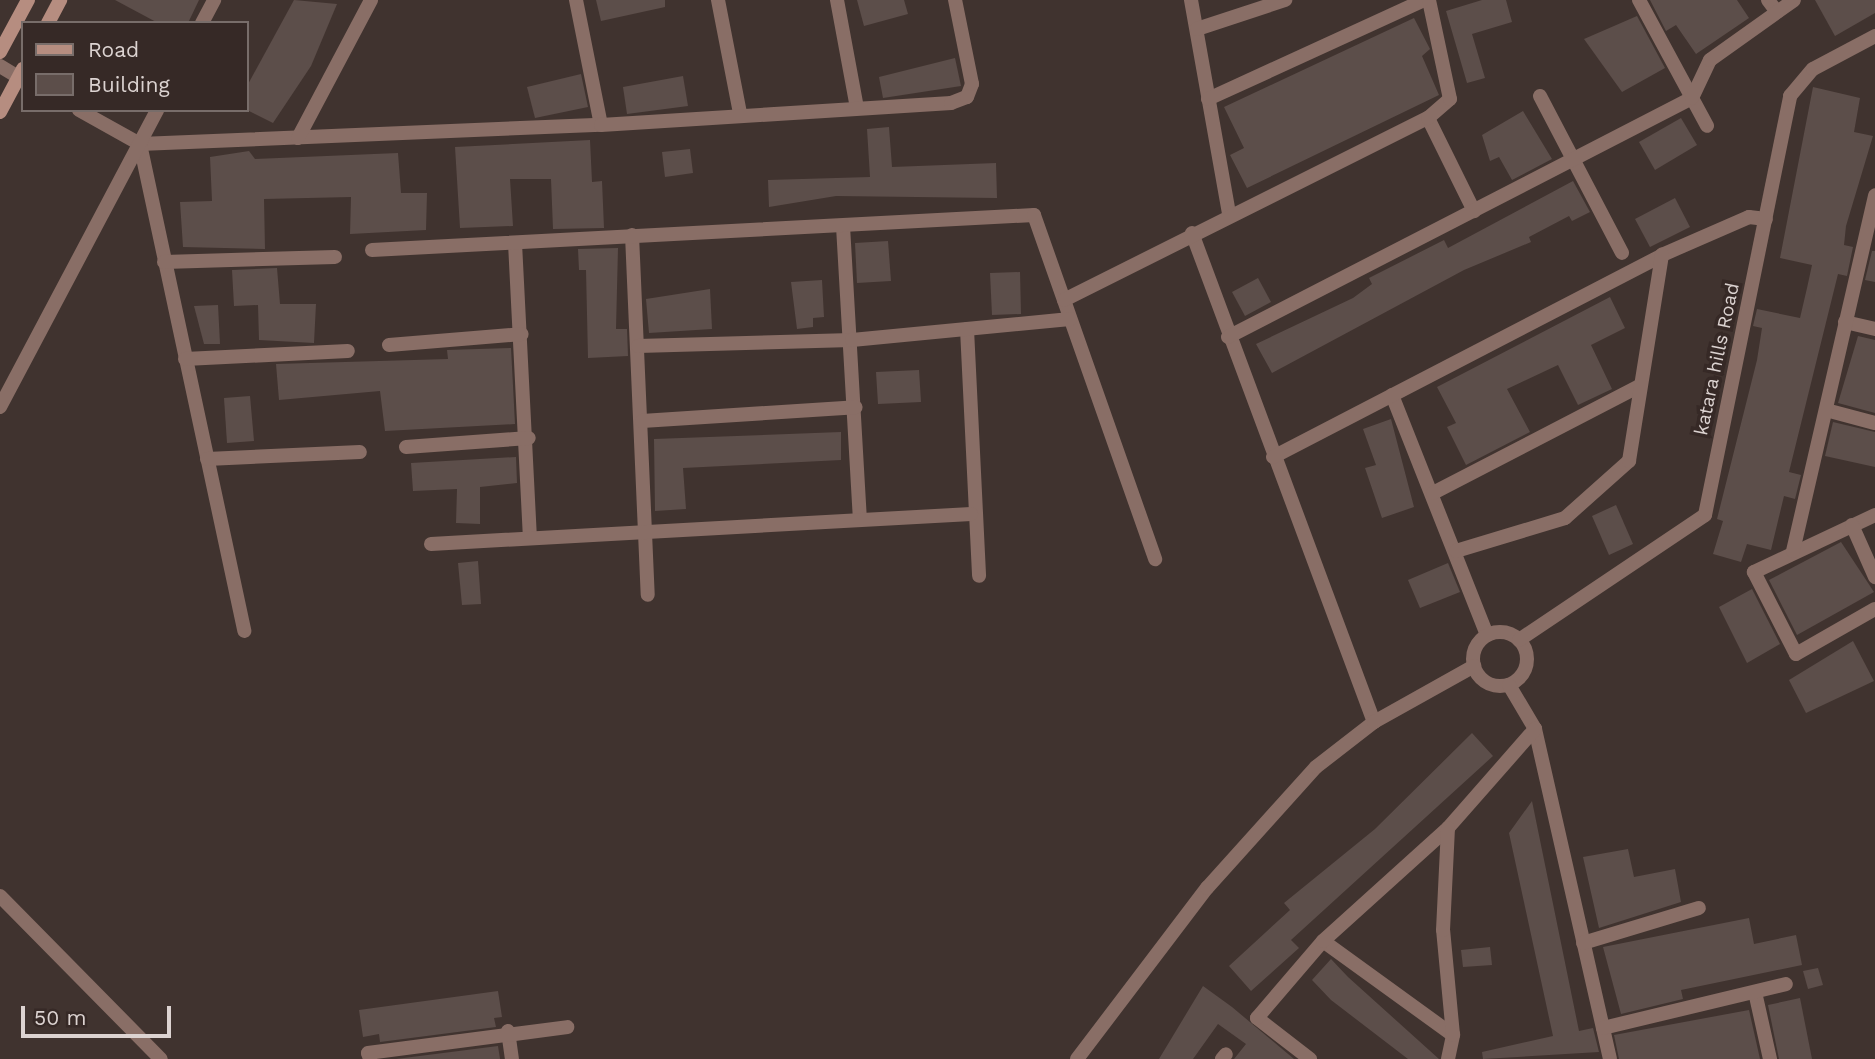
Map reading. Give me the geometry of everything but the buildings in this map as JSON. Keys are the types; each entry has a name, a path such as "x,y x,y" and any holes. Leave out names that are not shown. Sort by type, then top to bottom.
{"street":[{"path":"0,52 28,0"},
{"path":"49,21 60,0"},
{"path":"203,21 214,0"},
{"path":"298,138 370,0"},
{"path":"576,0 601,125"},
{"path":"718,0 740,113"},
{"path":"837,0 857,108"},
{"path":"83,112 140,144 601,125 740,113 857,108 967,97 972,85 955,0"},
{"path":"1191,0 1228,213"},
{"path":"1197,29 1285,0"},
{"path":"1208,99 1424,0"},
{"path":"1064,300 1228,213 1428,118 1450,99 1429,0"},
{"path":"1639,0 1707,126"},
{"path":"1228,337 1692,98 1710,60 1773,6 1794,0"},
{"name":"katara hills Road","path":"1519,639 1704,516 1790,96 1813,69 1875,36"},
{"path":"0,66 21,75 0,112"},
{"path":"1541,96 1622,253"},
{"path":"0,407 156,112"},
{"path":"1428,118 1474,211"},
{"path":"140,144 244,631"},
{"path":"1793,551 1845,322 1871,231 1875,195"},
{"path":"372,250 1034,215 1155,559"},
{"path":"1273,457 1662,255 1749,217 1766,219"},
{"path":"843,226 856,407 860,520"},
{"path":"1192,233 1228,337 1374,722"},
{"path":"632,235 648,595"},
{"path":"515,243 528,438 530,538"},
{"path":"1456,551 1565,518 1629,461 1662,255"},
{"path":"164,261 335,257"},
{"path":"638,346 852,340 1070,319"},
{"path":"1845,322 1875,328"},
{"path":"967,329 971,514 979,576"},
{"path":"389,345 522,334"},
{"path":"185,359 348,351"},
{"path":"1433,494 1639,386"},
{"path":"1392,396 1488,635"},
{"path":"642,421 856,407"},
{"path":"1826,410 1875,423"},
{"path":"406,447 528,438"},
{"path":"207,459 360,452"},
{"path":"431,544 971,514"},
{"path":"1875,514 1754,572 1796,654 1875,609"},
{"path":"1852,525 1875,578"},
{"path":"1504,632 1519,639 1527,665 1509,685 1484,681 1475,666 1475,648 1488,635 1504,632"},
{"path":"1077,1059 1207,888 1316,767 1374,722 1475,666"},
{"path":"1509,685 1535,729 1611,1059"},
{"path":"1310,1059 1257,1018 1323,941 1448,828 1535,729"},
{"path":"1448,828 1443,930 1453,1035 1448,1059"},
{"path":"0,895 160,1059"},
{"path":"1583,943 1699,908"},
{"path":"1323,941 1453,1035"},
{"path":"1602,1028 1786,985"},
{"path":"1755,992 1770,1059"},
{"path":"370,1059 368,1053 508,1031 567,1027"},
{"path":"508,1031 512,1059"}]}
